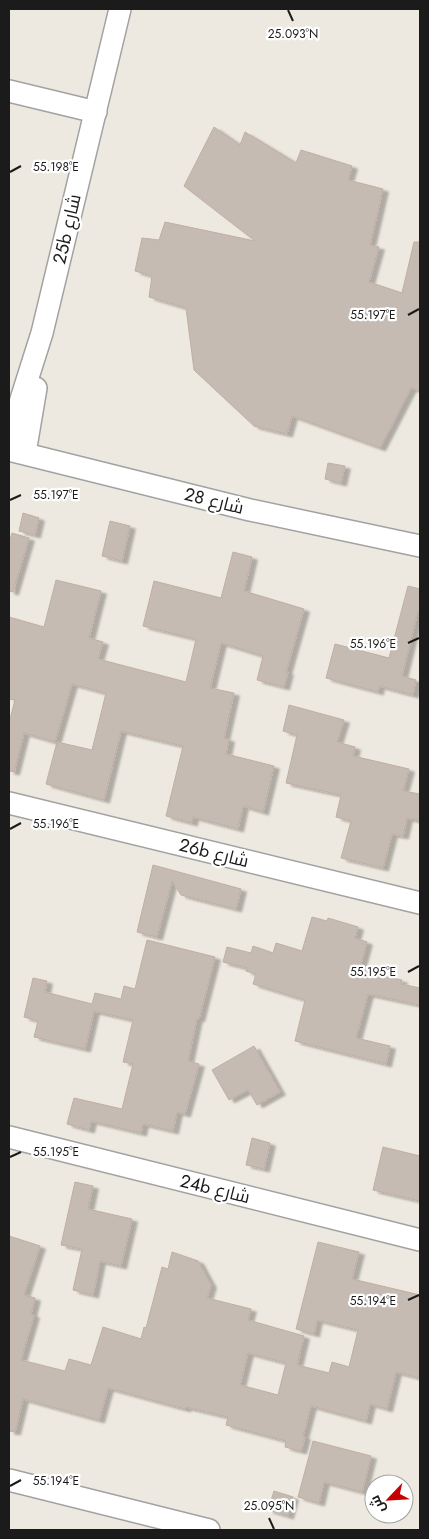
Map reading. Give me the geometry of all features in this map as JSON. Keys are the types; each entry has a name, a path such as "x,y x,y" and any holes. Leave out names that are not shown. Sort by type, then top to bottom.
{"street":[{"name":"25b شارع","path":"9,437 42,333 120,9"},
{"path":"9,91 96,112"},
{"name":"25b شارع","path":"17,452 41,354 42,333"},
{"name":"شارع 28","path":"17,452 233,506 420,546"},
{"name":"26b شارع","path":"9,803 420,903"},
{"name":"24b شارع","path":"9,1137 420,1240"},
{"path":"9,1480 209,1530"}],"building":[{"path":"214,127 240,145 245,132 296,163 301,150 352,166 348,180 383,189 370,245 379,247 369,282 402,293 414,242 420,242 420,391 411,388 380,448 292,416 287,434 254,426 194,370 186,308 149,297 152,276 135,271 142,238 159,240 165,222 255,241 184,186"},
{"path":"328,463 345,466 341,483 325,479"},
{"path":"23,513 39,518 35,535 19,531"},
{"path":"110,521 130,526 122,561 102,556"},
{"path":"12,533 29,538 13,592 9,591 9,543"},
{"path":"233,552 252,557 244,591 304,609 286,672 288,672 284,687 257,680 263,656 221,643 210,688 234,693 224,738 229,739 226,754 274,766 263,812 243,806 238,829 193,817 192,823 166,816 183,746 121,731 104,800 46,784 57,742 92,750 106,693 72,684 55,742 24,733 14,772 9,771 9,723 15,700 9,699 9,617 44,627 56,580 101,591 89,638 103,642 98,659 186,682 196,639 143,626 154,581 221,598"},
{"path":"408,586 420,589 420,611 418,611 402,676 416,680 413,695 379,686 378,692 326,678 335,644 389,658"},
{"path":"289,705 344,720 337,742 355,747 353,756 409,769 403,791 420,794 420,821 407,818 403,836 392,834 383,868 341,858 351,821 336,817 341,795 286,783 297,735 283,731"},
{"path":"153,865 241,889 236,909 181,895 172,881 157,937 137,932"},
{"path":"312,917 327,921 328,918 358,927 355,938 367,942 359,971 402,980 401,984 420,988 420,1005 368,994 356,1038 390,1046 386,1064 295,1041 305,1000 253,984 256,974 246,971 247,968 223,962 227,947 251,953 253,946 273,953 276,943 302,951"},
{"path":"147,940 215,957 199,1019 197,1018 188,1061 199,1064 185,1114 177,1112 173,1131 143,1124 141,1133 91,1121 89,1130 67,1124 74,1098 122,1109 133,1064 123,1062 133,1020 94,1011 85,1049 34,1037 38,1021 24,1017 33,978 47,981 45,992 92,1004 95,993 121,999 124,986 135,989"},
{"path":"254,1046 280,1092 257,1105 248,1090 229,1100 212,1070"},
{"path":"252,1138 270,1143 264,1169 246,1165"},
{"path":"383,1147 420,1156 420,1201 373,1190"},
{"path":"75,1182 93,1186 88,1209 132,1219 121,1266 100,1261 93,1295 73,1290 82,1249 61,1245"},
{"path":"9,1236 40,1246 24,1295 35,1298 31,1314 34,1315 21,1360 65,1371 69,1359 91,1365 103,1327 141,1339 144,1327 146,1328 162,1267 168,1269 172,1252 198,1261 211,1285 207,1298 251,1309 248,1320 304,1336 297,1365 329,1373 332,1362 349,1367 358,1330 317,1320 314,1334 296,1329 318,1242 359,1252 352,1279 420,1295 420,1378 396,1372 387,1409 370,1404 366,1421 311,1406 301,1451 285,1447 286,1441 226,1425 228,1417 186,1407 185,1409 108,1388 99,1420 23,1399 15,1432 9,1431","holes":["248,1353 286,1363 278,1395 240,1385"]},
{"path":"313,1441 371,1456 366,1474 364,1474 362,1492 324,1482 319,1503 298,1497"},
{"path":"274,1491 293,1497 288,1516 268,1510"}]}
